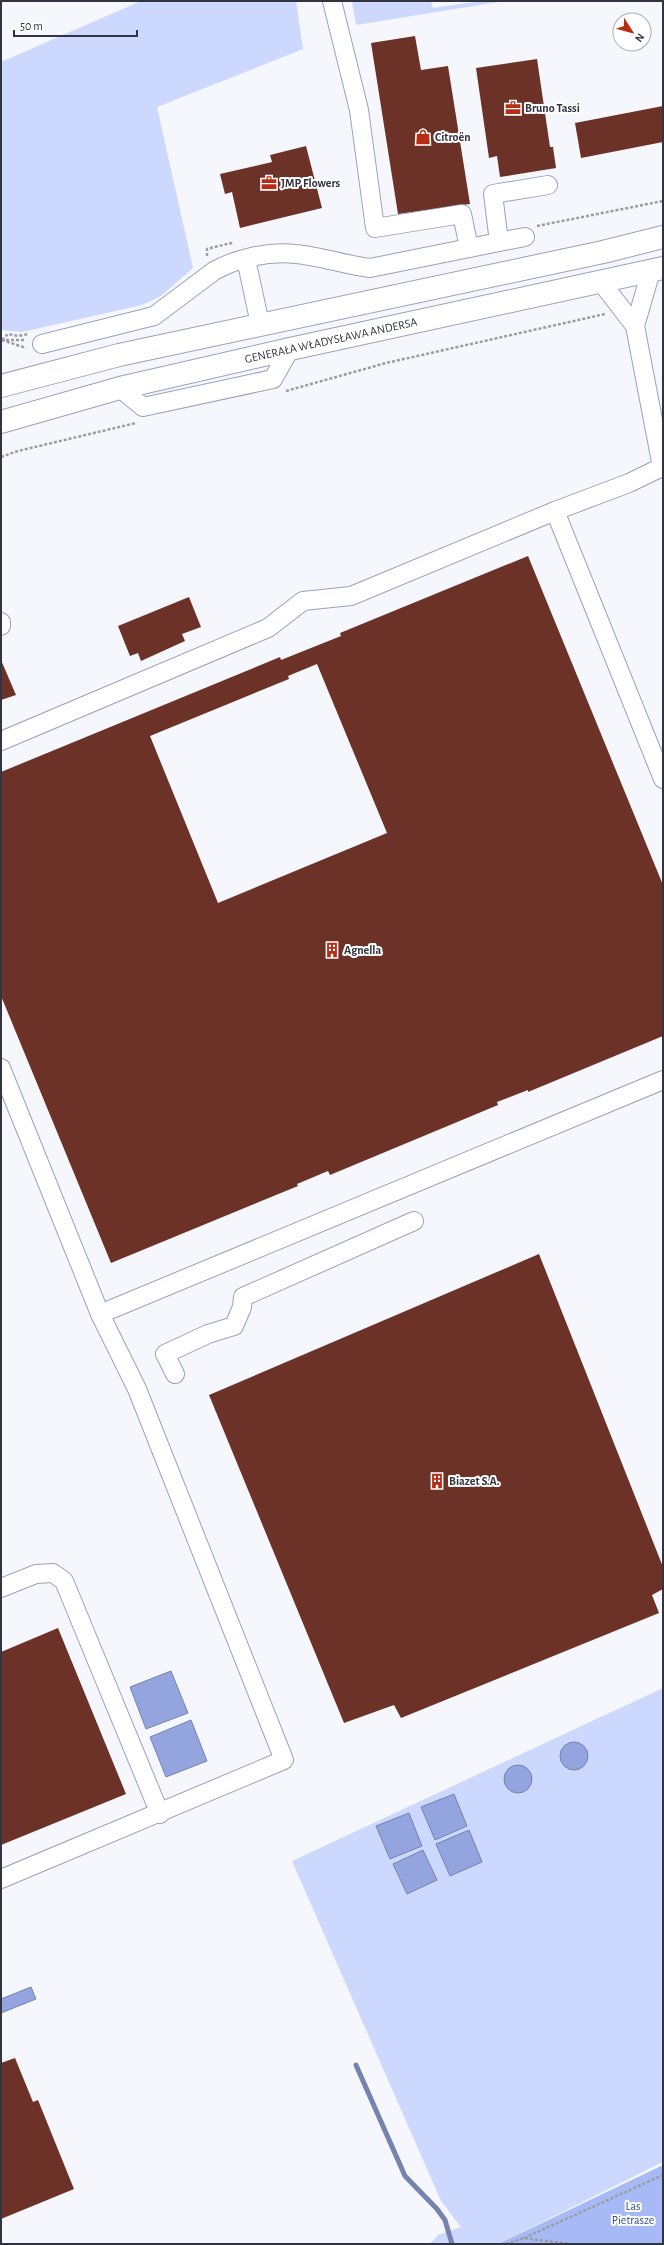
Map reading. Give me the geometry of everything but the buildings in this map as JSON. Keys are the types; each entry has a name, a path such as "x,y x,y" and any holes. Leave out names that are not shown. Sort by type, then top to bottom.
{"highway":[{"path":"1,386 119,355 603,252 663,237"},
{"name":"GENERAŁA WŁADYSŁAWA ANDERSA","path":"1,422 120,388 290,348 657,270"}],"lane":[{"path":"332,1 359,110 374,228 462,214 469,248"},
{"path":"499,242 493,194 548,184"},
{"path":"42,344 154,316 214,271 246,259 268,254 296,254 352,266 370,268 499,242 531,232"},
{"path":"246,259 260,324"},
{"path":"635,326 657,270"},
{"path":"1,741 268,628 304,601 351,596 555,511 629,483 662,467 635,326 601,282"},
{"path":"555,511 663,779"},
{"path":"1,1068 100,1314 137,1389 284,1760 160,1814 1,1879"},
{"path":"100,1314 663,1080"},
{"path":"175,1374 165,1354 208,1334 234,1326 242,1308 242,1297 414,1221"},
{"path":"1,1588 36,1574 53,1573 64,1580 160,1814"}],"path":[{"path":"531,232 663,202"},
{"path":"284,391 386,363 612,312"},
{"path":"36,339 42,344 32,349 16,346 2,340 36,339"},
{"path":"1,457 18,451 140,422"},
{"path":"506,2244 524,2238 663,2175"},
{"path":"524,2238 571,2244"}],"shaded area":[{"path":"141,1 296,1 303,49 157,107 193,268 161,296 142,305 22,332 1,330 1,62"},
{"path":"352,1 431,1 433,8 480,1 505,1 356,25"},
{"path":"171,1671 188,1713 146,1729 130,1687"},
{"path":"663,1688 663,2162 498,2244 430,2244 438,2235 461,2227 441,2201 292,1861"},
{"path":"191,1720 207,1761 166,1777 150,1737"},
{"path":"574,1742 584,1746 588,1756 584,1766 574,1770 564,1766 560,1756 564,1746"},
{"path":"518,1765 528,1769 532,1779 528,1789 518,1793 508,1789 504,1779 508,1769"},
{"path":"454,1794 467,1826 435,1840 421,1807"},
{"path":"409,1813 422,1846 390,1859 376,1826"},
{"path":"469,1830 482,1862 450,1876 436,1844"},
{"path":"423,1850 437,1880 407,1894 393,1864"},
{"path":"31,1987 36,1999 1,2013 1,1999"}],"green space":[{"name":"Las Pietrasze","path":"663,2165 663,2244 498,2244"}],"waterway":[{"path":"356,2065 405,2176 437,2209 445,2220 452,2244"}],"place":[{"name":"Bruno Tassi","path":"513,108"},
{"name":"Citroën","path":"423,137"},
{"name":"JMP Flowers","path":"269,183"},
{"name":"Agnella","path":"332,950"},
{"name":"Biazet S.A.","path":"437,1481"}]}
